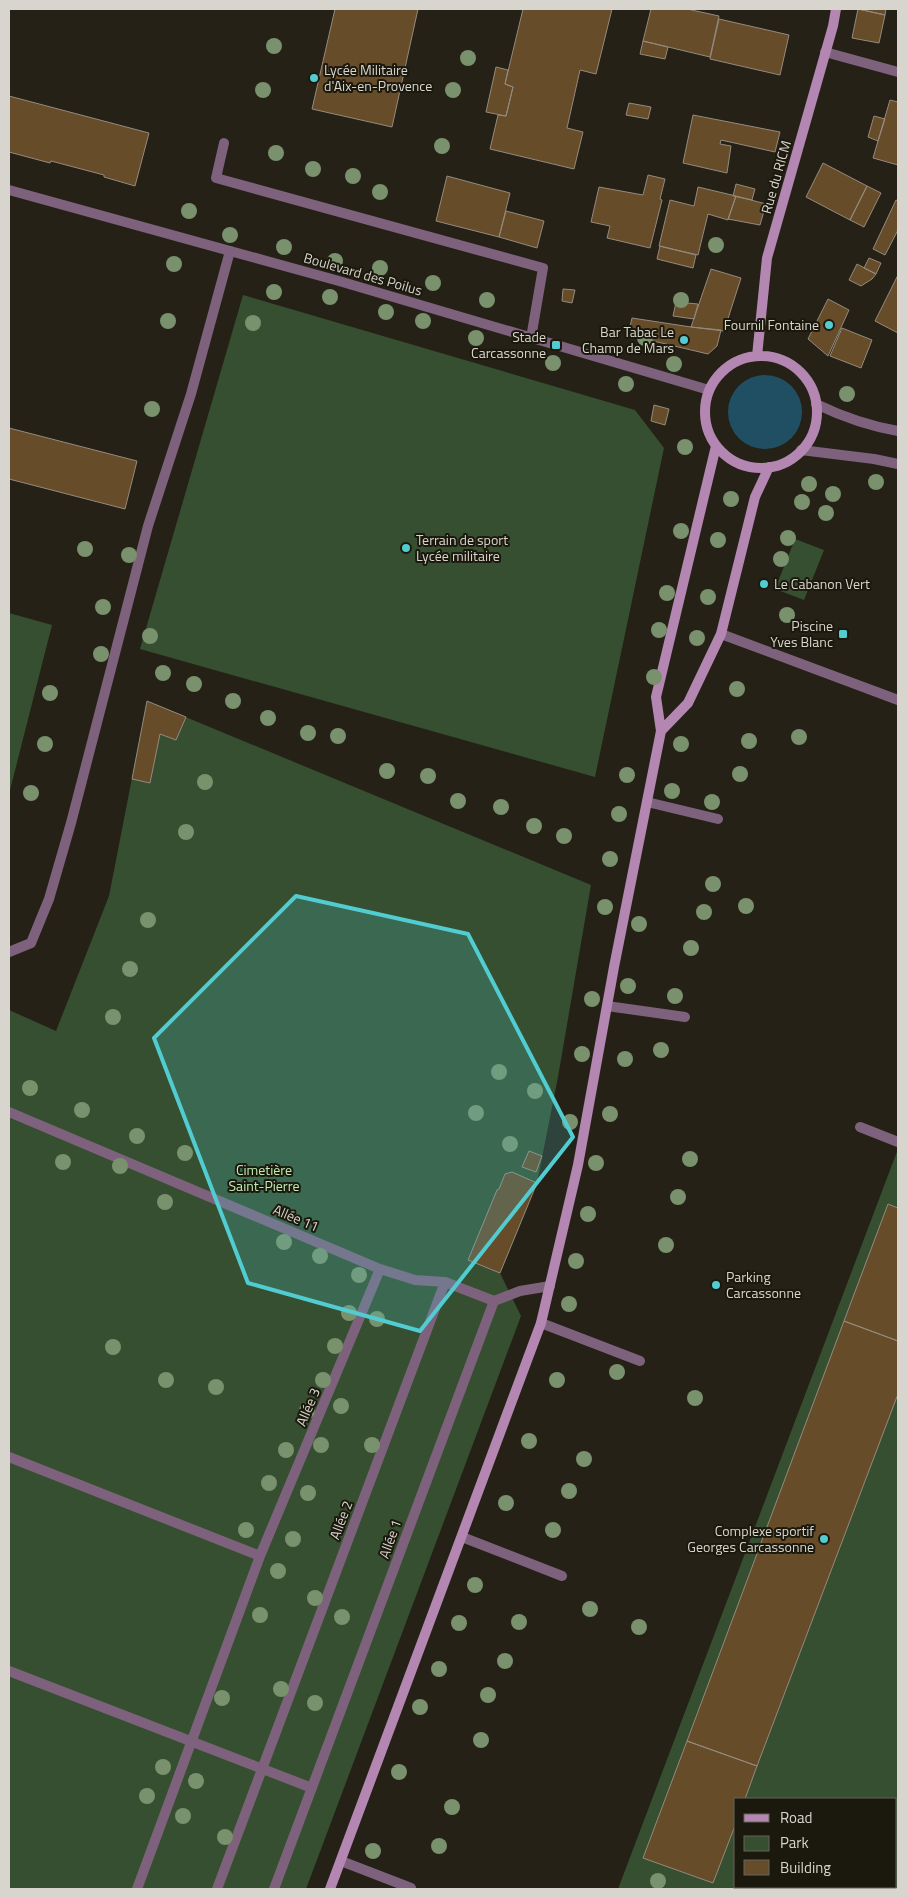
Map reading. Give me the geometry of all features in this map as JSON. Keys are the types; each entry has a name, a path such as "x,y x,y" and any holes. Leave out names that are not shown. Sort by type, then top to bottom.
{"main road":[{"name":"Rue du RICM","path":"757,356 767,258 826,52 836,9"},
{"path":"757,356 774,357 790,364 802,374 812,388 816,404 816,421 811,437 801,450 786,461 769,467 754,467 740,463 727,456 716,446 709,433 705,419 705,404 709,390 717,376 728,366 742,359 757,356"},
{"path":"330,1889 541,1323 578,1165 661,730 656,697 716,446"},
{"path":"661,730 688,703 721,634 755,497 769,467"}],"street":[{"path":"826,52 898,72"},
{"path":"224,143 216,178 542,268 531,338"},
{"name":"Boulevard des Poilus","path":"9,190 230,251 709,390"},
{"path":"9,952 31,943 48,899 71,823 148,526 191,394 230,251"},
{"path":"816,404 841,416 898,431"},
{"path":"801,450 874,459 898,464"},
{"path":"721,634 898,700"},
{"path":"647,802 718,819"},
{"path":"607,1006 684,1018"},
{"name":"Allée 11","path":"9,1112 380,1269 416,1280 446,1282 494,1300"},
{"path":"860,1127 898,1142"},
{"name":"Allée 3","path":"137,1889 260,1556 380,1269"},
{"name":"Allée 2","path":"217,1889 446,1282"},
{"path":"494,1300 550,1286"},
{"name":"Allée 1","path":"274,1889 494,1300"},
{"path":"541,1323 640,1361"},
{"path":"9,1457 260,1556"},
{"path":"462,1537 562,1576"},
{"path":"9,1671 312,1788"},
{"path":"341,1861 411,1888"}],"highlighted area":[{"path":"296,896 468,934 573,1137 420,1331 248,1283 154,1038"}],"green space":[{"name":"Terrain de sport Lycée militaire","path":"243,295 635,410 664,448 595,777 140,649"},
{"path":"795,539 824,550 804,600 775,589"},
{"path":"9,613 52,625 9,794"},
{"name":"Cimetière Saint-Pierre","path":"147,701 591,885 558,1077 537,1183 500,1273 521,1316 306,1889 9,1889 9,1010 56,1031 109,896"},
{"name":"Complexe sportif Georges Carcassonne","path":"898,1149 898,1889 618,1889"}],"water":[{"path":"765,375 779,378 791,386 799,398 802,412 799,426 791,438 779,446 765,449 751,446 739,438 731,426 728,412 731,398 739,386 751,378"}],"building":[{"path":"335,9 418,9 392,127 312,109"},
{"path":"523,9 612,9 596,74 580,70 567,128 583,132 574,169 490,149 498,115 506,116 513,87 505,84"},
{"path":"651,9 687,9 719,16 710,57 643,41"},
{"path":"858,9 886,9 885,15"},
{"path":"858,9 885,15 879,43 852,38"},
{"path":"719,19 789,35 780,75 710,59"},
{"path":"643,41 668,47 665,59 640,54"},
{"path":"496,67 508,70 505,84 513,87 506,116 486,112"},
{"path":"9,96 149,133 135,186 104,177 104,175 9,152"},
{"path":"890,100 898,102 898,165 873,158"},
{"path":"629,103 651,107 648,119 626,115"},
{"path":"693,115 780,132 775,152 721,140 720,144 731,146 727,173 683,163"},
{"path":"874,116 885,119 878,141 868,137"},
{"path":"823,163 867,186 850,220 806,197"},
{"path":"648,175 665,179 660,199 662,200 650,248 607,238 610,226 591,222 599,187 643,195"},
{"path":"447,176 510,193 499,237 436,221"},
{"path":"736,184 755,189 752,200 733,196"},
{"path":"867,186 881,193 864,227 850,220"},
{"path":"698,187 736,196 728,220 708,214 698,255 659,246 670,200 694,206"},
{"path":"736,196 766,204 760,225 728,219"},
{"path":"896,200 898,201 898,230 885,255 873,249"},
{"path":"506,211 544,221 537,248 499,237"},
{"path":"660,246 696,255 693,268 657,259"},
{"path":"869,258 881,263 876,274 864,268"},
{"path":"857,264 876,274 861,286 849,280"},
{"path":"711,269 741,278 724,331 691,327"},
{"path":"898,275 898,333 875,321"},
{"path":"563,289 575,290 572,303 562,301"},
{"name":"Fournil Fontaine","path":"828,299 849,310 828,356 808,339"},
{"path":"676,302 698,304 694,319 673,316"},
{"name":"Bar Tabac Le Champ de Mars","path":"632,318 721,330 717,346 708,354 628,335"},
{"path":"842,328 872,340 861,368 830,356"},
{"path":"654,405 669,409 665,425 651,421"},
{"path":"9,428 137,461 125,509 9,479"},
{"path":"147,701 186,717 176,740 160,734 150,783 132,779"},
{"path":"529,1151 542,1156 536,1172 522,1167"},
{"path":"512,1172 537,1183 500,1273 468,1260 505,1174"},
{"path":"888,1204 898,1208 898,1341 844,1321"},
{"path":"844,1321 898,1341 898,1394 757,1766 687,1741"},
{"path":"687,1741 757,1766 745,1798 734,1798 734,1828 713,1883 643,1858"}],"place":[{"name":"Lycée Militaire d'Aix-en-Provence","path":"314,78"},
{"name":"Fournil Fontaine","path":"829,325"},
{"name":"Bar Tabac Le Champ de Mars","path":"684,340"},
{"name":"Stade Carcassonne","path":"556,345"},
{"name":"Terrain de sport Lycée militaire","path":"406,548"},
{"name":"Le Cabanon Vert","path":"764,584"},
{"name":"Piscine Yves Blanc","path":"843,634"},
{"name":"Parking Carcassonne","path":"716,1285"},
{"name":"Complexe sportif Georges Carcassonne","path":"824,1539"}]}
